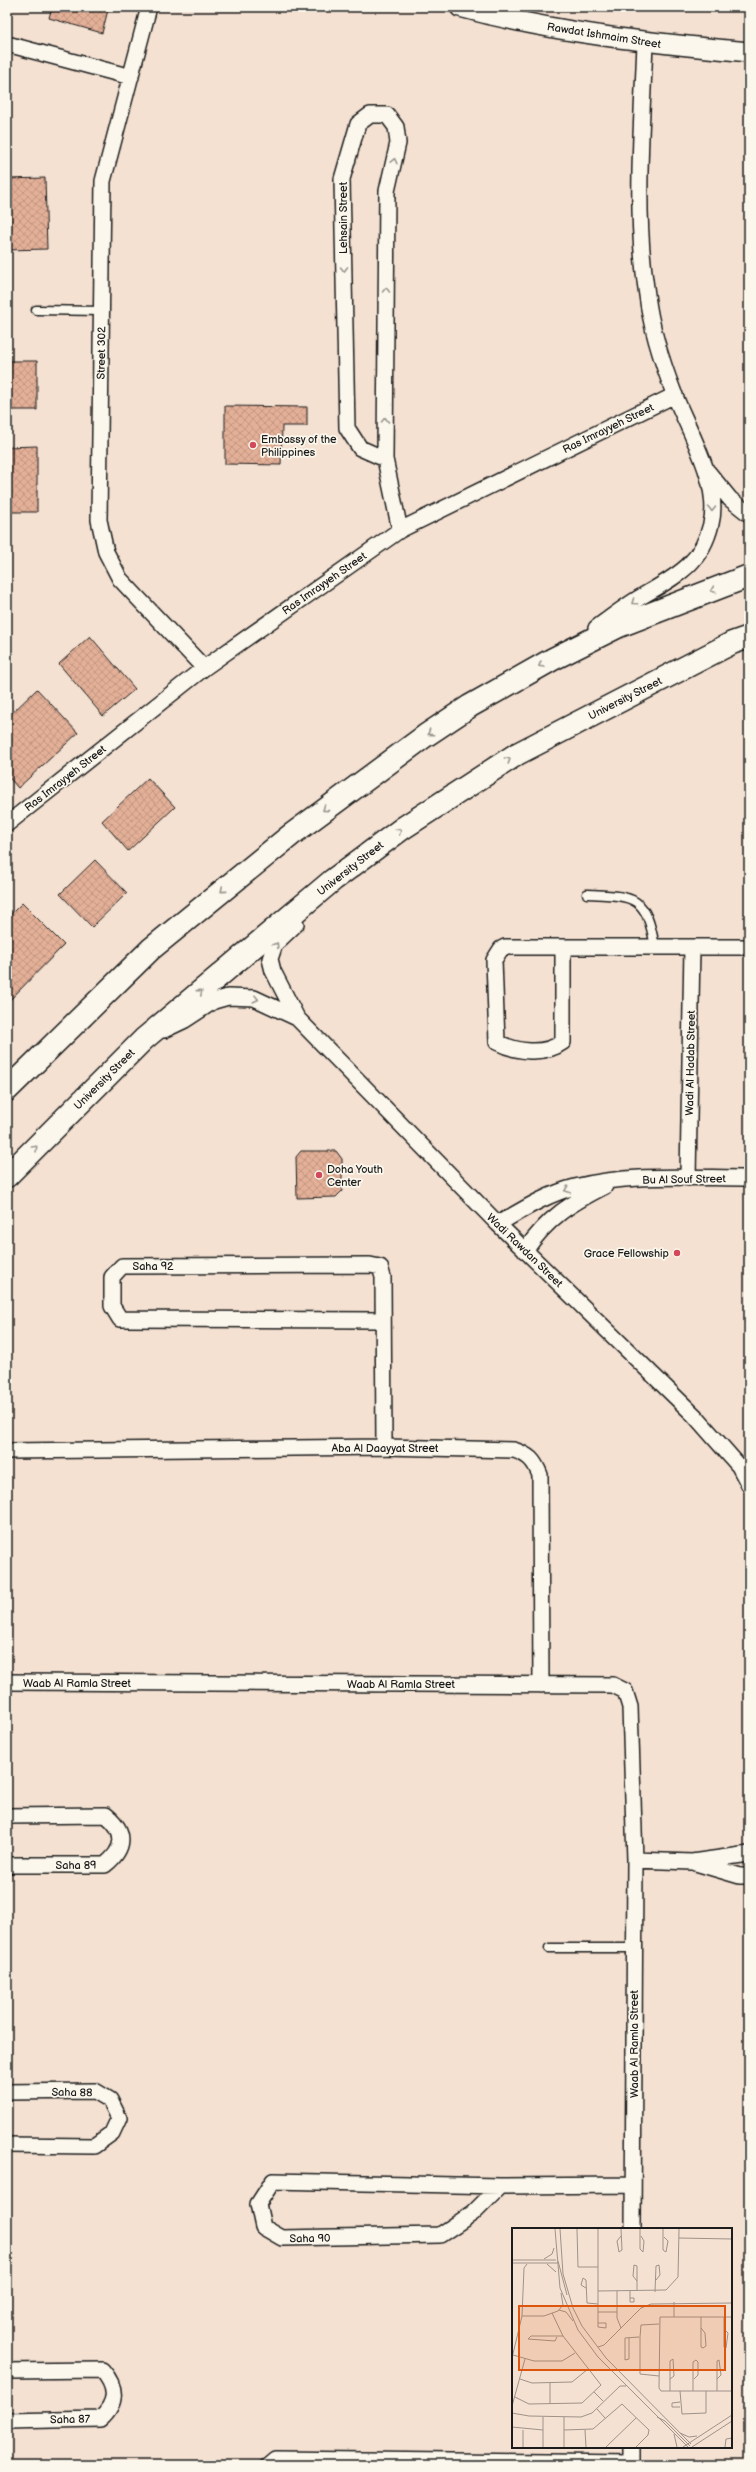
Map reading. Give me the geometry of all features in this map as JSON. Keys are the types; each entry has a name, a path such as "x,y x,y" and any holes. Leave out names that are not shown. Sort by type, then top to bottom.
{"main road":[{"path":"7,1090 66,1030 151,949 291,835 425,736 470,706 576,647 619,626 749,576"},
{"name":"University Street","path":"7,1176 144,1039 333,880 403,828 517,754 732,643 749,638"}],"street":[{"name":"Street 302","path":"149,7 103,181 99,520 106,552 120,579 204,668"},
{"name":"Rawdat Ishmaim Street","path":"460,7 492,16 645,43 749,52"},
{"path":"576,647 583,637 638,599 682,572 694,562 704,544 712,523 713,503 707,470 675,395 654,331 647,296 644,265 641,188 645,43"},
{"path":"7,44 130,76"},
{"name":"Lehsain Street","path":"385,459 360,448 347,428 342,179 358,124 370,115 387,115 396,127 398,143 387,191 385,459 400,530"},
{"name":"Ras Imrayyeh Street","path":"7,824 204,668 400,530 675,395"},
{"path":"707,470 730,499 749,514"},
{"name":"Wadi Rawdan Street","path":"333,880 311,910 275,944 270,959 272,971 297,1018 498,1224 695,1416 739,1466 749,1485"},
{"path":"563,947 563,1042 552,1048 530,1051 518,1050 497,1042 494,960 497,952 505,947 563,947 749,947"},
{"name":"Wadi Al Hadab Street","path":"688,1178 692,947"},
{"name":"Wadi Rawdan Street","path":"144,1039 186,1020 214,1001 228,996 254,998 297,1018"},
{"name":"Bu Al Souf Street","path":"498,1224 548,1197 574,1187 619,1180 749,1178"},
{"name":"Bu Al Souf Street","path":"525,1251 540,1229 572,1203 619,1180"},
{"name":"Saha 92","path":"383,1320 120,1319 112,1306 112,1278 122,1266 370,1265 380,1267 383,1277 384,1447"},
{"name":"Aba Al Daayyat Street","path":"7,1450 384,1447 514,1450 526,1454 534,1462 540,1475 541,1685"},
{"name":"Waab Al Ramla Street","path":"7,1682 613,1685 625,1691 630,1707 635,1860 633,2228"},
{"name":"Saha 89","path":"7,1816 106,1815 117,1824 121,1842 117,1856 105,1865 7,1865"},
{"path":"635,1860 692,1862 749,1854"},
{"path":"692,1862 740,1876 749,1876"},
{"name":"Saha 88","path":"7,2092 95,2091 110,2100 119,2118 112,2133 94,2146 7,2145"},
{"name":"Saha 90","path":"500,2186 473,2213 440,2235 282,2238 263,2227 258,2204 273,2181 500,2186 633,2185"},
{"name":"Saha 87","path":"7,2371 102,2370 110,2379 114,2396 110,2411 100,2419 7,2421"},
{"path":"268,2465 275,2459 487,2464 632,2464 632,2448"}],"lane":[{"path":"36,310 102,311"},
{"path":"587,894 623,895 640,904 651,921 655,947"},
{"path":"549,1948 634,1948"}],"building":[{"path":"52,7 95,7 108,10 102,33 49,18"},
{"path":"45,178 47,249 7,250 7,179"},
{"path":"7,361 37,361 37,410 7,410"},
{"name":"Embassy of the Philippines","path":"225,406 307,407 307,426 282,426 281,465 225,464"},
{"path":"37,446 37,512 7,512 7,447"},
{"path":"90,636 135,689 103,716 59,664"},
{"path":"37,689 78,733 18,788 7,775 7,718"},
{"path":"148,778 175,807 128,851 102,821"},
{"path":"95,860 127,893 92,927 60,894"},
{"path":"22,903 64,945 7,1003 7,918"},
{"name":"Doha Youth Center","path":"301,1151 336,1151 342,1159 342,1191 336,1197 297,1198 296,1157"}],"place":[{"name":"Embassy of the Philippines","path":"253,445"},
{"name":"Doha Youth Center","path":"319,1175"},
{"name":"Grace Fellowship","path":"677,1253"}]}
